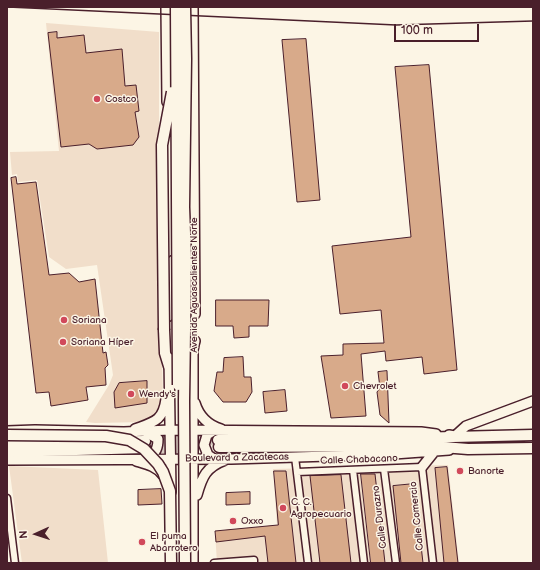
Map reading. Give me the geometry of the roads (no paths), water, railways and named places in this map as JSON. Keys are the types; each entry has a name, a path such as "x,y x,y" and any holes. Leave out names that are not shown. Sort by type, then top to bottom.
{"main road":[{"path":"166,7 166,166 172,563"},
{"name":"Avenida Aguascalientes Norte","path":"176,7 176,70 180,208 179,563"},
{"name":"Avenida Aguascalientes Norte","path":"185,7 186,59 180,208 186,260 184,402 185,563"},
{"name":"Avenida Aguascalientes Norte","path":"192,559 194,396 193,348 195,340 193,7"},
{"path":"167,52 170,46 174,43 180,43 187,46 191,51 194,61"},
{"path":"170,366 165,353 164,330 162,145 176,70"},
{"path":"168,316 172,307 173,228 180,208"},
{"path":"180,208 188,219 191,339 193,348"},
{"path":"124,432 151,423 159,418 162,414 169,384"},
{"path":"194,396 197,409 206,421 215,427 230,431"},
{"path":"455,436 466,426 533,401"},
{"path":"170,408 172,416 182,420 189,418 193,408"},
{"name":"Boulevard a Zacatecas","path":"7,430 124,432 145,440"},
{"name":"Boulevard a Zacatecas","path":"7,452 145,440 170,430 421,432 455,436"},
{"path":"213,431 207,435 204,445 208,455 214,459"},
{"path":"7,435 106,436 129,440 144,449 158,464 163,472 170,491 172,563"},
{"name":"Boulevard a Zacatecas","path":"468,449 430,446 218,444 455,436 533,435"},
{"path":"145,440 155,436 158,439 157,449 149,458"},
{"name":"Boulevard a Zacatecas","path":"7,443 145,440"},
{"name":"Boulevard a Zacatecas","path":"7,460 149,458 214,459 434,452 468,449 533,448"},
{"path":"422,467 434,452"},
{"path":"193,510 203,476 211,468 228,458"},
{"path":"129,459 152,466 159,470 171,492"},
{"path":"168,563 168,551 172,533"},
{"path":"192,559 198,563"}],"street":[{"path":"295,457 308,563"},
{"name":"Calle Chabacano","path":"297,471 422,467"},
{"name":"Calle Comercio","path":"422,467 433,563"},
{"name":"Calle Durazno","path":"384,469 396,563"},
{"path":"353,470 364,563"},
{"path":"7,498 15,563"},
{"path":"214,563 254,560 254,563"}],"tunnel":[{"path":"145,441 218,440"},
{"path":"145,448 191,448"}],"railway":[{"path":"8,7 396,25 533,21"}],"place":[{"name":"Costco","path":"97,99"},
{"name":"Soriana","path":"64,320"},
{"name":"Soriana Híper","path":"63,342"},
{"name":"Chevrolet","path":"345,386"},
{"name":"Wendy's","path":"131,394"},
{"name":"Banorte","path":"460,471"},
{"name":"C. C. Agropecuario","path":"283,508"},
{"name":"Oxxo","path":"233,521"},
{"name":"El puma Abarrotero","path":"142,542"}]}
